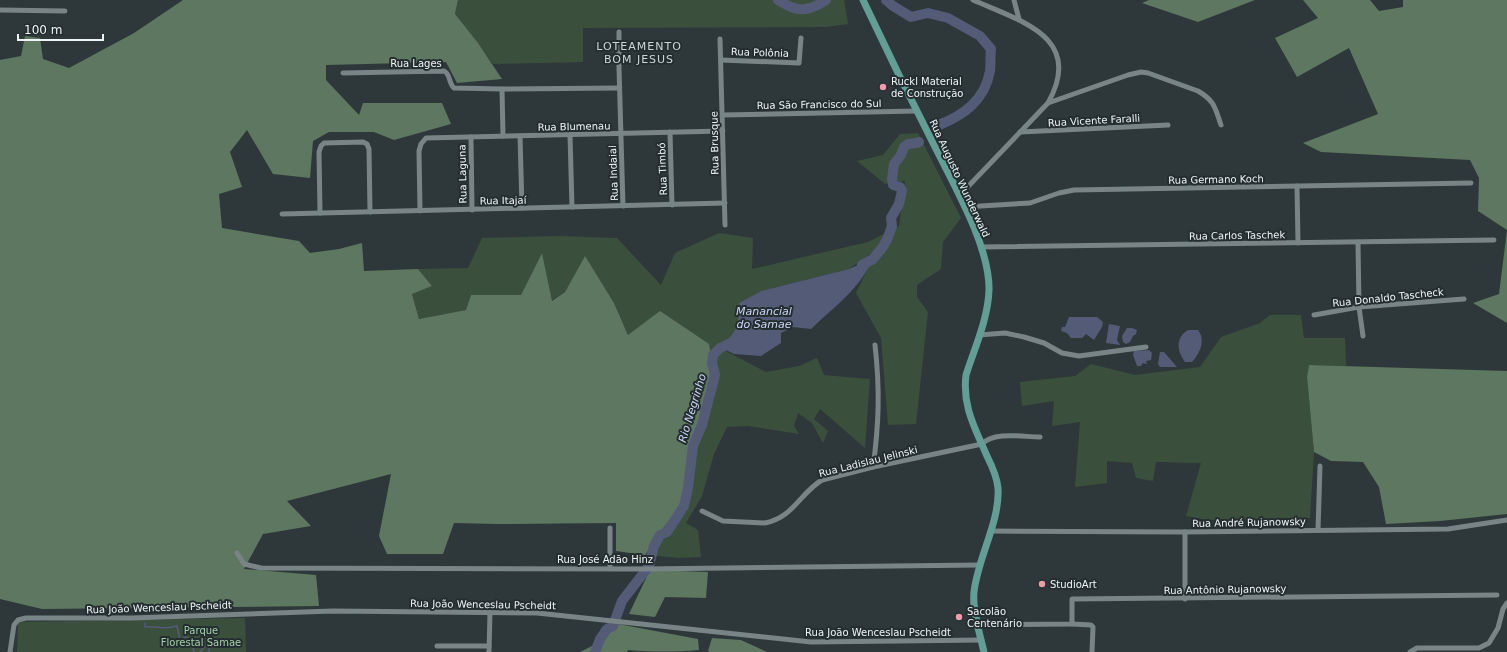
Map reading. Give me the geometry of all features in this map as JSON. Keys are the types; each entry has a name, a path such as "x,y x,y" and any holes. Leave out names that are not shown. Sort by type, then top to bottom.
{"main road":[{"name":"Rua Augusto Wunderwald","path":"862,0 959,196 981,247 987,274 989,290 985,316 966,375 965,395 969,414 993,470 998,488 997,503 980,565 973,599 984,652"}],"street":[{"path":"959,196 1048,103 1056,90 1058,78 1056,55 1052,46 1036,28 1019,19 973,0"},
{"path":"981,3 986,0"},
{"path":"1014,0 1019,19"},
{"path":"0,10 65,11"},
{"name":"Rua Indaial","path":"619,32 619,88 623,206"},
{"name":"Rua Polônia","path":"721,60 799,63 801,38"},
{"name":"Rua Brusque","path":"720,39 725,225"},
{"name":"Rua Lages","path":"343,73 444,71 448,75 454,88 502,89"},
{"path":"1048,103 1128,75 1141,72 1148,73 1198,91 1204,95 1214,105 1220,126"},
{"path":"503,136 502,89 619,88"},
{"name":"Rua São Francisco do Sul","path":"722,116 917,111"},
{"name":"Rua Vicente Faralli","path":"1020,132 1168,125"},
{"name":"Rua Blumenau","path":"420,211 419,151 421,144 426,138 723,131"},
{"name":"Rua Timbó","path":"670,132 672,205"},
{"path":"570,135 572,207"},
{"path":"520,136 522,208"},
{"name":"Rua Laguna","path":"471,137 472,210"},
{"path":"320,214 319,152 324,143 363,142 367,144 369,149 370,212"},
{"name":"Rua Germano Koch","path":"964,207 1030,204 1059,193 1074,190 1471,183"},
{"path":"1297,186 1298,243"},
{"name":"Rua Itajaí","path":"282,214 724,204"},
{"name":"Rua Carlos Taschek","path":"981,247 1494,240"},
{"path":"1358,242 1359,307 1363,336"},
{"name":"Rua Donaldo Tascheck","path":"1314,314 1359,307 1464,299"},
{"path":"979,335 1005,334 1024,337 1044,343 1062,353 1079,356 1146,347"},
{"path":"873,467 879,407 875,345"},
{"name":"Rua Ladislau Jelinski","path":"702,511 723,521 764,523 778,519 794,507 817,483 822,480 873,467 982,444 986,440 997,436 1040,437"},
{"path":"1318,530 1320,466"},
{"name":"Rua André Rujanowsky","path":"990,531 1185,532 1448,529 1507,520"},
{"path":"610,528 610,568"},
{"path":"1185,532 1186,599"},
{"name":"Rua José Adão Hinz","path":"237,553 244,564 261,568 656,569 980,565"},
{"name":"Rua Antônio Rujanowsky","path":"1072,624 1072,599 1497,595"},
{"path":"1410,652 1416,648 1479,648 1489,643 1498,628 1503,608 1507,603"},
{"name":"Rua João Wenceslau Pscheidt","path":"10,652 14,625 18,620 26,618 132,618 333,611 537,613 811,642 982,640"},
{"path":"437,646 489,649 490,612"},
{"path":"979,625 1091,625 1093,627 1092,652"}],"green space":[{"path":"183,0 458,0 455,14 478,43 502,79 457,83 446,62 326,65 326,80 359,115 363,103 442,103 451,124 394,140 374,132 329,132 313,141 310,178 273,174 247,130 230,152 242,187 219,194 222,228 299,241 310,253 339,249 362,243 364,271 418,269 432,286 412,294 419,319 466,310 471,295 521,295 542,253 552,301 565,292 585,256 614,303 628,335 660,311 709,344 716,389 696,452 690,498 664,527 645,555 616,551 616,523 454,523 443,554 387,554 379,536 391,474 287,501 311,526 263,534 244,569 316,575 319,606 42,609 0,599 0,60 21,56 25,36 40,38 43,59 69,68 134,33"},
{"path":"458,0 844,0 848,24 826,27 583,28 583,62 493,64 455,14"},
{"path":"1149,0 1255,0 1198,22 1142,3"},
{"path":"1303,0 1370,0 1379,11 1403,7 1403,0 1507,0 1507,230 1478,211 1479,178 1470,160 1321,152 1303,143 1378,114 1349,48 1297,77 1275,38 1318,18"},
{"path":"918,133 961,218 943,242 941,269 917,285 917,297 928,312 916,424 888,425 881,338 856,293 877,249 849,269 761,291 739,303 739,322 732,337 720,348 766,372 799,366 817,358 824,375 870,379 865,448 820,409 814,419 828,431 823,443 812,423 798,413 794,426 799,434 748,426 727,427 714,454 702,496 686,523 698,530 701,557 680,558 645,555 664,527 690,498 696,452 716,389 628,335 614,303 585,257 565,292 551,301 542,253 521,295 471,295 466,310 419,319 412,294 432,286 418,269 468,268 482,238 561,236 617,238 661,285 675,253 719,233 753,238 752,269 868,242 899,226 905,181 885,184 857,161 883,155 900,134"},
{"path":"1507,230 1507,323 1473,303 1499,294"},
{"path":"1270,315 1301,315 1304,338 1345,338 1346,366 1309,365 1307,377 1314,452 1310,518 1208,520 1186,516 1201,463 1156,462 1153,481 1136,478 1132,463 1107,461 1107,483 1075,487 1080,422 1052,426 1054,401 1022,406 1020,382 1075,376 1091,364 1135,375 1200,367 1221,337 1260,323"},
{"path":"1309,365 1507,371 1507,514 1440,521 1386,524 1379,487 1363,462 1331,461 1314,452 1307,377"},
{"path":"650,570 708,572 706,598 665,597 655,617 629,614"},
{"name":"Parque Florestal Samae","path":"245,618 246,652 17,652 18,622"},
{"path":"618,624 698,639 699,650 664,652 628,650 627,652 580,652 594,645 602,627"},
{"path":"712,638 741,640 767,652 710,652 708,651"}],"water":[{"name":"Manancial do Samae","path":"873,258 868,269 854,288 838,305 811,329 793,327 781,333 781,343 761,356 734,354 720,347 730,337 736,328 739,303 761,291 849,269"},
{"path":"1069,317 1097,317 1103,322 1102,327 1094,340 1086,334 1082,338 1071,338 1067,333 1061,331 1062,327 1065,327"},
{"path":"1109,324 1120,326 1117,340 1120,345 1106,343"},
{"path":"1127,328 1137,330 1130,342 1126,344 1123,342 1122,336"},
{"path":"1188,330 1198,330 1202,338 1200,351 1192,362 1185,362 1179,349 1179,341"},
{"path":"1149,350 1152,353 1151,360 1146,361 1147,364 1143,363 1141,366 1137,366 1133,355 1134,351"},
{"path":"1160,352 1164,352 1177,367 1160,367 1158,364"}],"waterway":[{"name":"Rio Negrinho","path":"778,0 796,9 807,9 826,0"},
{"name":"Rio Negrinho","path":"886,0 911,17 928,13 948,18 980,36 991,49 990,71 987,81 978,98 965,111 939,125"},
{"name":"Rio Negrinho","path":"862,265 873,259 887,240 892,226 891,218 899,204 902,191 900,187 893,185 892,179 894,164 901,155 904,147 908,144 919,142"},
{"name":"Rio Negrinho","path":"595,652 600,639 607,629 613,626 622,601 649,566 654,546 660,535 667,532 684,506 688,488 693,446 702,425 715,375 712,363 713,355 720,348 733,342"},
{"path":"145,623 145,627 168,628 177,626 180,640 186,637 191,641 194,652"},
{"path":"200,652 210,640 209,652"}],"place":[{"name":"Ruckl Material de Construção","path":"883,87"},
{"name":"StudioArt","path":"1042,584"},
{"name":"Sacolão Centenário","path":"959,617"}],"district":[{"name":"LOTEAMENTO BOM JESUS","path":"639,52"}]}
